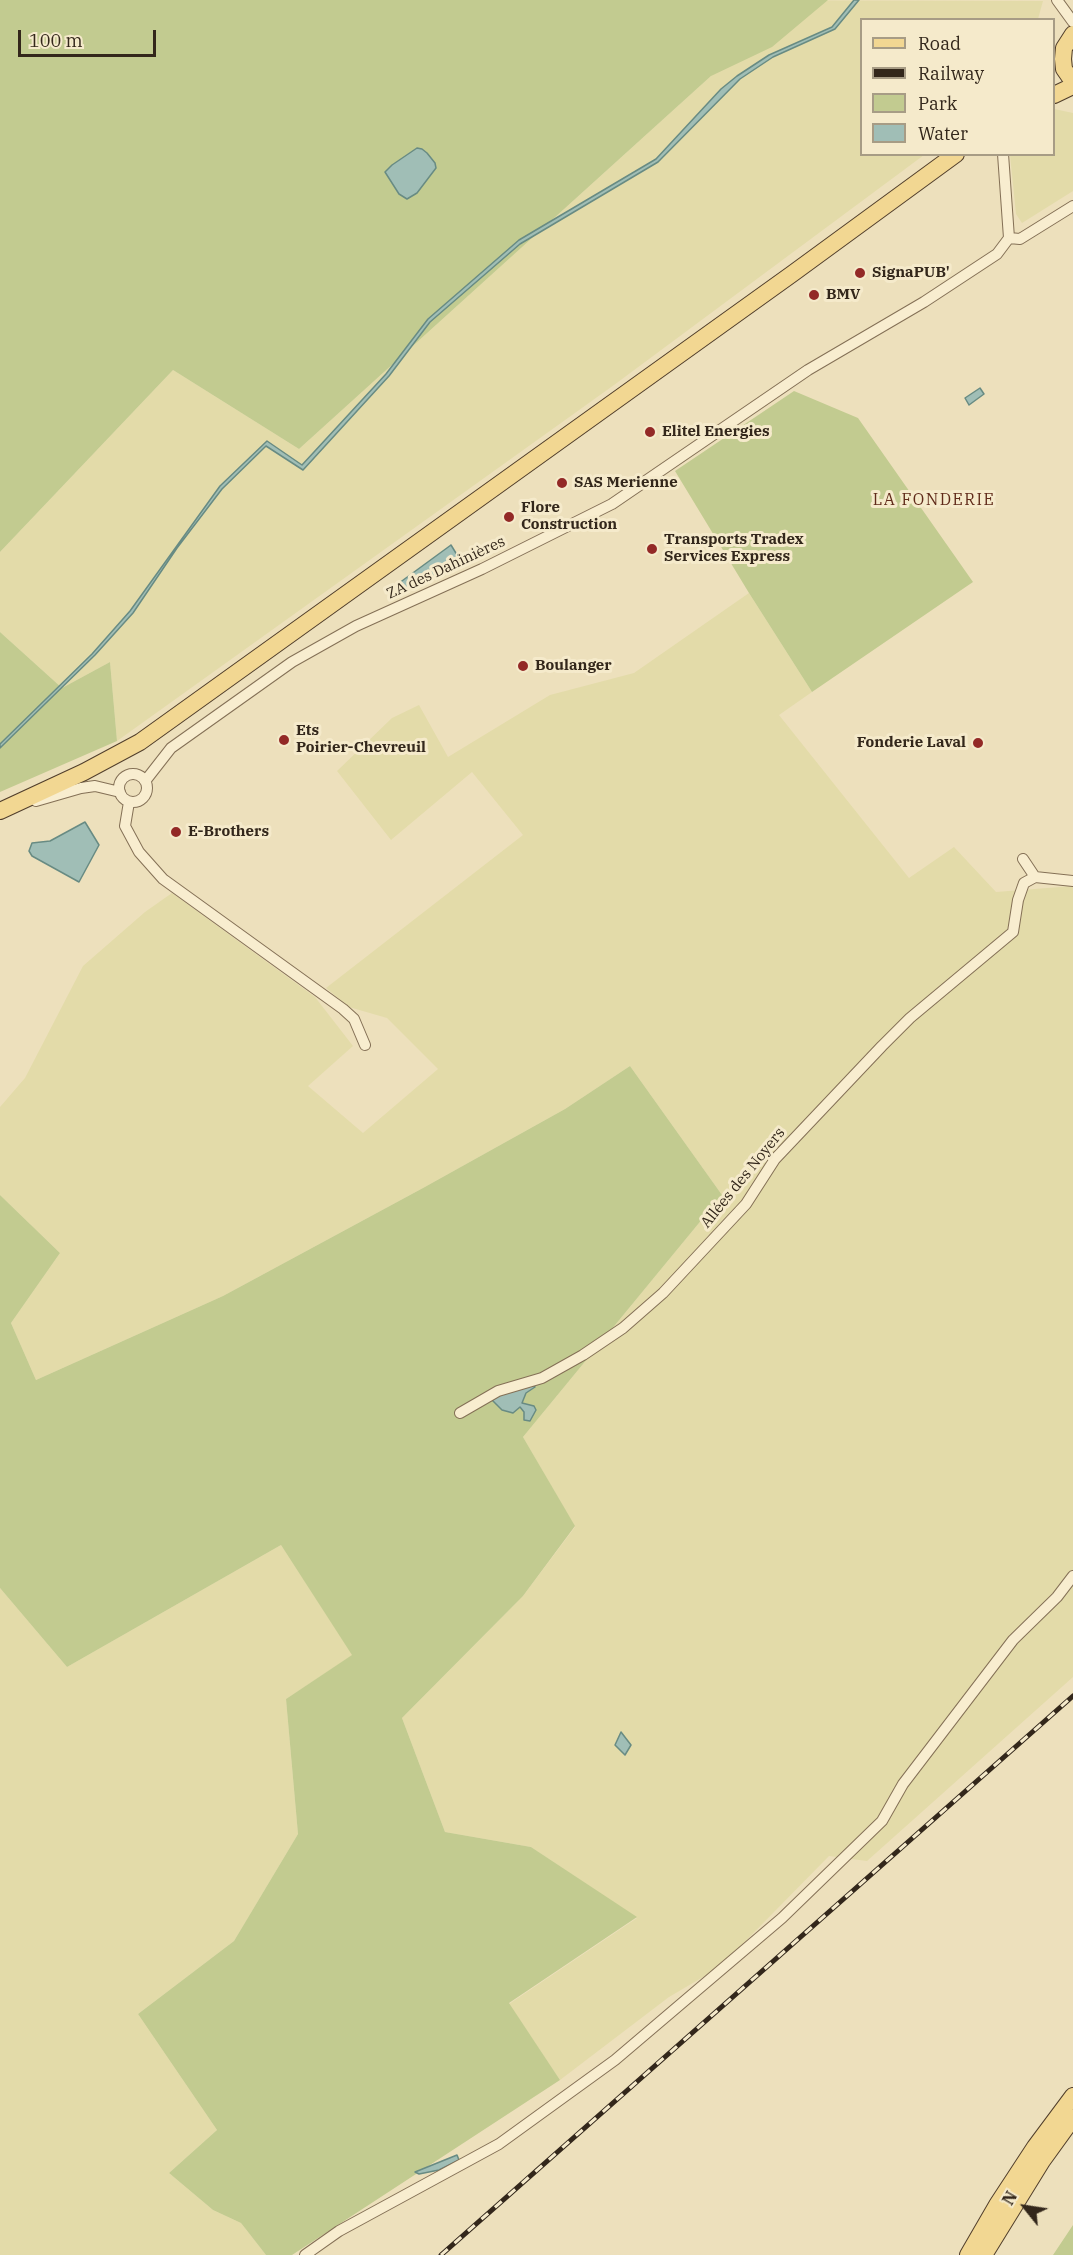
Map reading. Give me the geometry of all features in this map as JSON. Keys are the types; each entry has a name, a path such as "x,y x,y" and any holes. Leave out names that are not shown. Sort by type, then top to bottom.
{"main road":[{"path":"1055,94 1073,84 1058,64 1073,34"},
{"path":"1,811 84,772 140,742 953,156"},
{"path":"968,2255 1035,2147 1073,2096"},
{"path":"984,2255 1037,2169 1073,2118"}],"street":[{"path":"1057,0 1073,22"},
{"path":"1003,156 1009,238"},
{"name":"ZA des Dahinières","path":"146,780 171,748 292,662 356,626 482,569 612,504 805,372 924,302 997,254 1009,238 1020,239 1073,206"},
{"path":"129,774 139,774 146,780 148,790 143,799 129,802 124,799 120,792 122,779 129,774"},
{"path":"1,811 81,788 95,786 120,792"},
{"path":"129,802 124,820 130,839 163,879 343,1009 354,1019 365,1046"},
{"path":"1023,859 1035,877 1073,881"},
{"name":"Allées des Noyers","path":"460,1413 498,1391 542,1378 583,1355 623,1328 663,1293 746,1204 775,1159 882,1046 910,1018 1013,932 1018,900 1024,883 1035,877"},
{"path":"305,2255 339,2231 499,2144 615,2060 782,1918 882,1821 903,1784 1013,1640 1057,1597 1073,1576"}],"shaded area":[{"path":"641,0 1043,1 1038,18 860,18 860,156 923,156 614,385 117,741 110,662 62,688 0,632 0,552 173,370 299,449 711,76"},
{"path":"1055,109 1073,113 1073,191 1022,223 1016,214 1010,156 1055,156"},
{"path":"749,593 812,692 779,715 909,878 954,847 996,892 1073,886 1073,1677 867,1861 829,1856 720,1967 669,1997 560,2080 509,2004 637,1918 531,1847 445,1832 402,1718 523,1596 575,1527 523,1437 722,1195 630,1066 565,1109 223,1296 36,1380 11,1323 60,1253 0,1195 0,1107 25,1078 83,966 145,912 172,893 315,997 353,1046 308,1086 363,1133 438,1069 387,1018 349,1007 326,988 523,835 472,772 391,840 337,771 392,718 419,705 448,757 550,695 634,673"},
{"path":"281,1545 353,1655 286,1699 298,1834 234,1941 138,2014 217,2130 169,2173 213,2210 241,2223 266,2255 0,2255 0,1588 67,1667"}],"green space":[{"path":"0,0 828,0 772,47 711,76 299,449 173,370 0,552"},
{"path":"794,391 858,418 973,582 812,692 675,471"},
{"path":"0,632 62,688 110,662 117,741 0,792"},
{"path":"630,1066 722,1195 523,1437 575,1526 523,1596 402,1718 445,1832 531,1847 637,1917 509,2003 560,2080 292,2255 266,2255 241,2223 213,2210 169,2173 217,2130 138,2014 234,1941 298,1834 286,1699 352,1655 281,1545 67,1667 0,1588 0,1195 60,1253 11,1323 36,1380 223,1296 565,1109"},
{"path":"1073,2225 1073,2255 1053,2255"}],"water":[{"path":"854,0 859,0 835,29 773,57 740,79 658,162 520,244 430,322 389,376 303,470 266,446 222,489 177,548 133,613 95,655 0,748 0,744 92,654 130,611 220,486 267,441 302,465 386,374 428,319 519,240 656,159 721,89 737,76 769,55 832,27"},
{"path":"417,148 427,153 436,168 417,193 407,199 399,194 385,172"},
{"path":"980,388 984,394 969,405 965,398"},
{"path":"451,545 462,563 403,592 395,586"},
{"path":"85,822 99,845 79,882 32,856 29,851 32,843 50,841"},
{"path":"531,1383 535,1387 526,1393 522,1403 534,1406 536,1410 530,1421 524,1420 524,1412 520,1407 513,1413 502,1410 491,1399"},
{"path":"621,1732 631,1745 625,1755 615,1745"},
{"path":"457,2155 459,2160 439,2170 419,2174 415,2172"}],"railway":[{"path":"441,2255 1073,1696"}],"place":[{"name":"SignaPUB'","path":"860,273"},
{"name":"BMV","path":"814,295"},
{"name":"Elitel Energies","path":"650,432"},
{"name":"SAS Merienne","path":"562,483"},
{"name":"Flore Construction","path":"509,517"},
{"name":"Transports Tradex Services Express","path":"652,549"},
{"name":"Boulanger","path":"523,666"},
{"name":"Ets Poirier-Chevreuil","path":"284,740"},
{"name":"Fonderie Laval","path":"978,743"},
{"name":"E-Brothers","path":"176,832"}],"district":[{"name":"LA FONDERIE","path":"934,500"}]}
